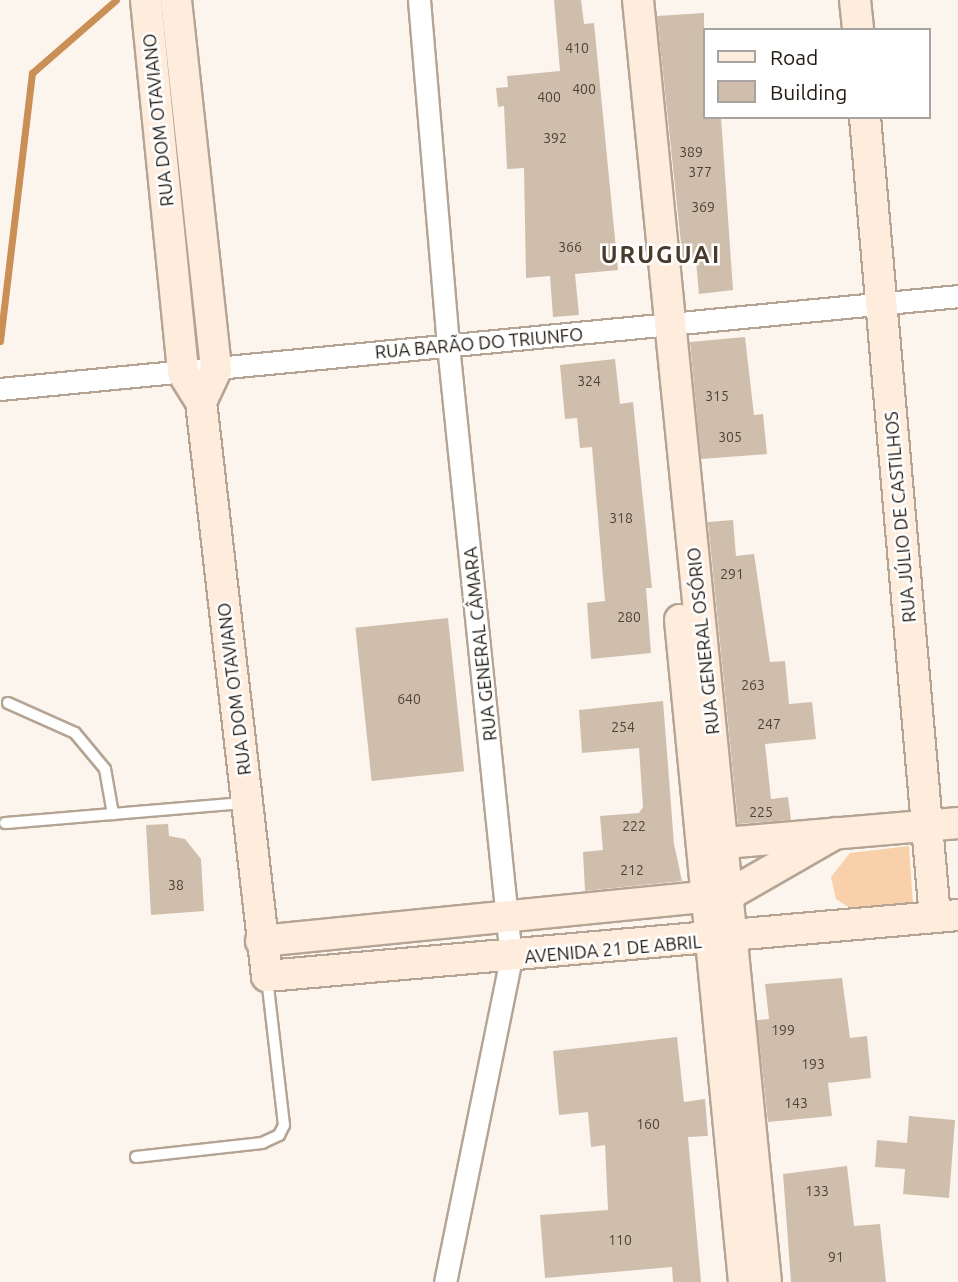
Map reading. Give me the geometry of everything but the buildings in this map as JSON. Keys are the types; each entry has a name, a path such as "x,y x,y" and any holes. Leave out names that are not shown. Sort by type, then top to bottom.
{"street":[{"name":"RUA DOM OTAVIANO","path":"146,0 183,373 201,402 267,976"},
{"name":"RUA DOM OTAVIANO","path":"176,0 216,370"},
{"name":"RUA GENERAL CÂMARA","path":"419,0 448,345 511,958 445,1282"},
{"name":"RUA GENERAL OSÓRIO","path":"620,0 726,843 719,895"},
{"name":"RUA GENERAL OSÓRIO","path":"638,0 660,326 719,895 766,1282"},
{"path":"855,0 858,28"},
{"path":"158,116 188,115"},
{"name":"RUA JÚLIO DE CASTILHOS","path":"865,119 927,825 946,916"},
{"name":"RUA BARÃO DO TRIUNFO","path":"0,389 958,296"},
{"path":"201,402 216,370"},
{"path":"726,843 958,823"},
{"path":"261,941 719,895 836,833"},
{"name":"AVENIDA 21 DE ABRIL","path":"267,976 511,958 946,916"},
{"name":"RUA GENERAL OSÓRIO","path":"724,939 744,1282"}],"lane":[{"path":"8,703 75,733 105,769 113,814"},
{"path":"5,823 247,803"},
{"path":"136,1157 262,1143 279,1135 284,1125 267,976"}],"shaded area":[{"path":"909,846 913,904 854,911 836,899 831,877 850,853"}],"waterway":[{"path":"0,341 32,73 116,0"}],"district":[{"name":"URUGUAI","path":"661,255"}]}
